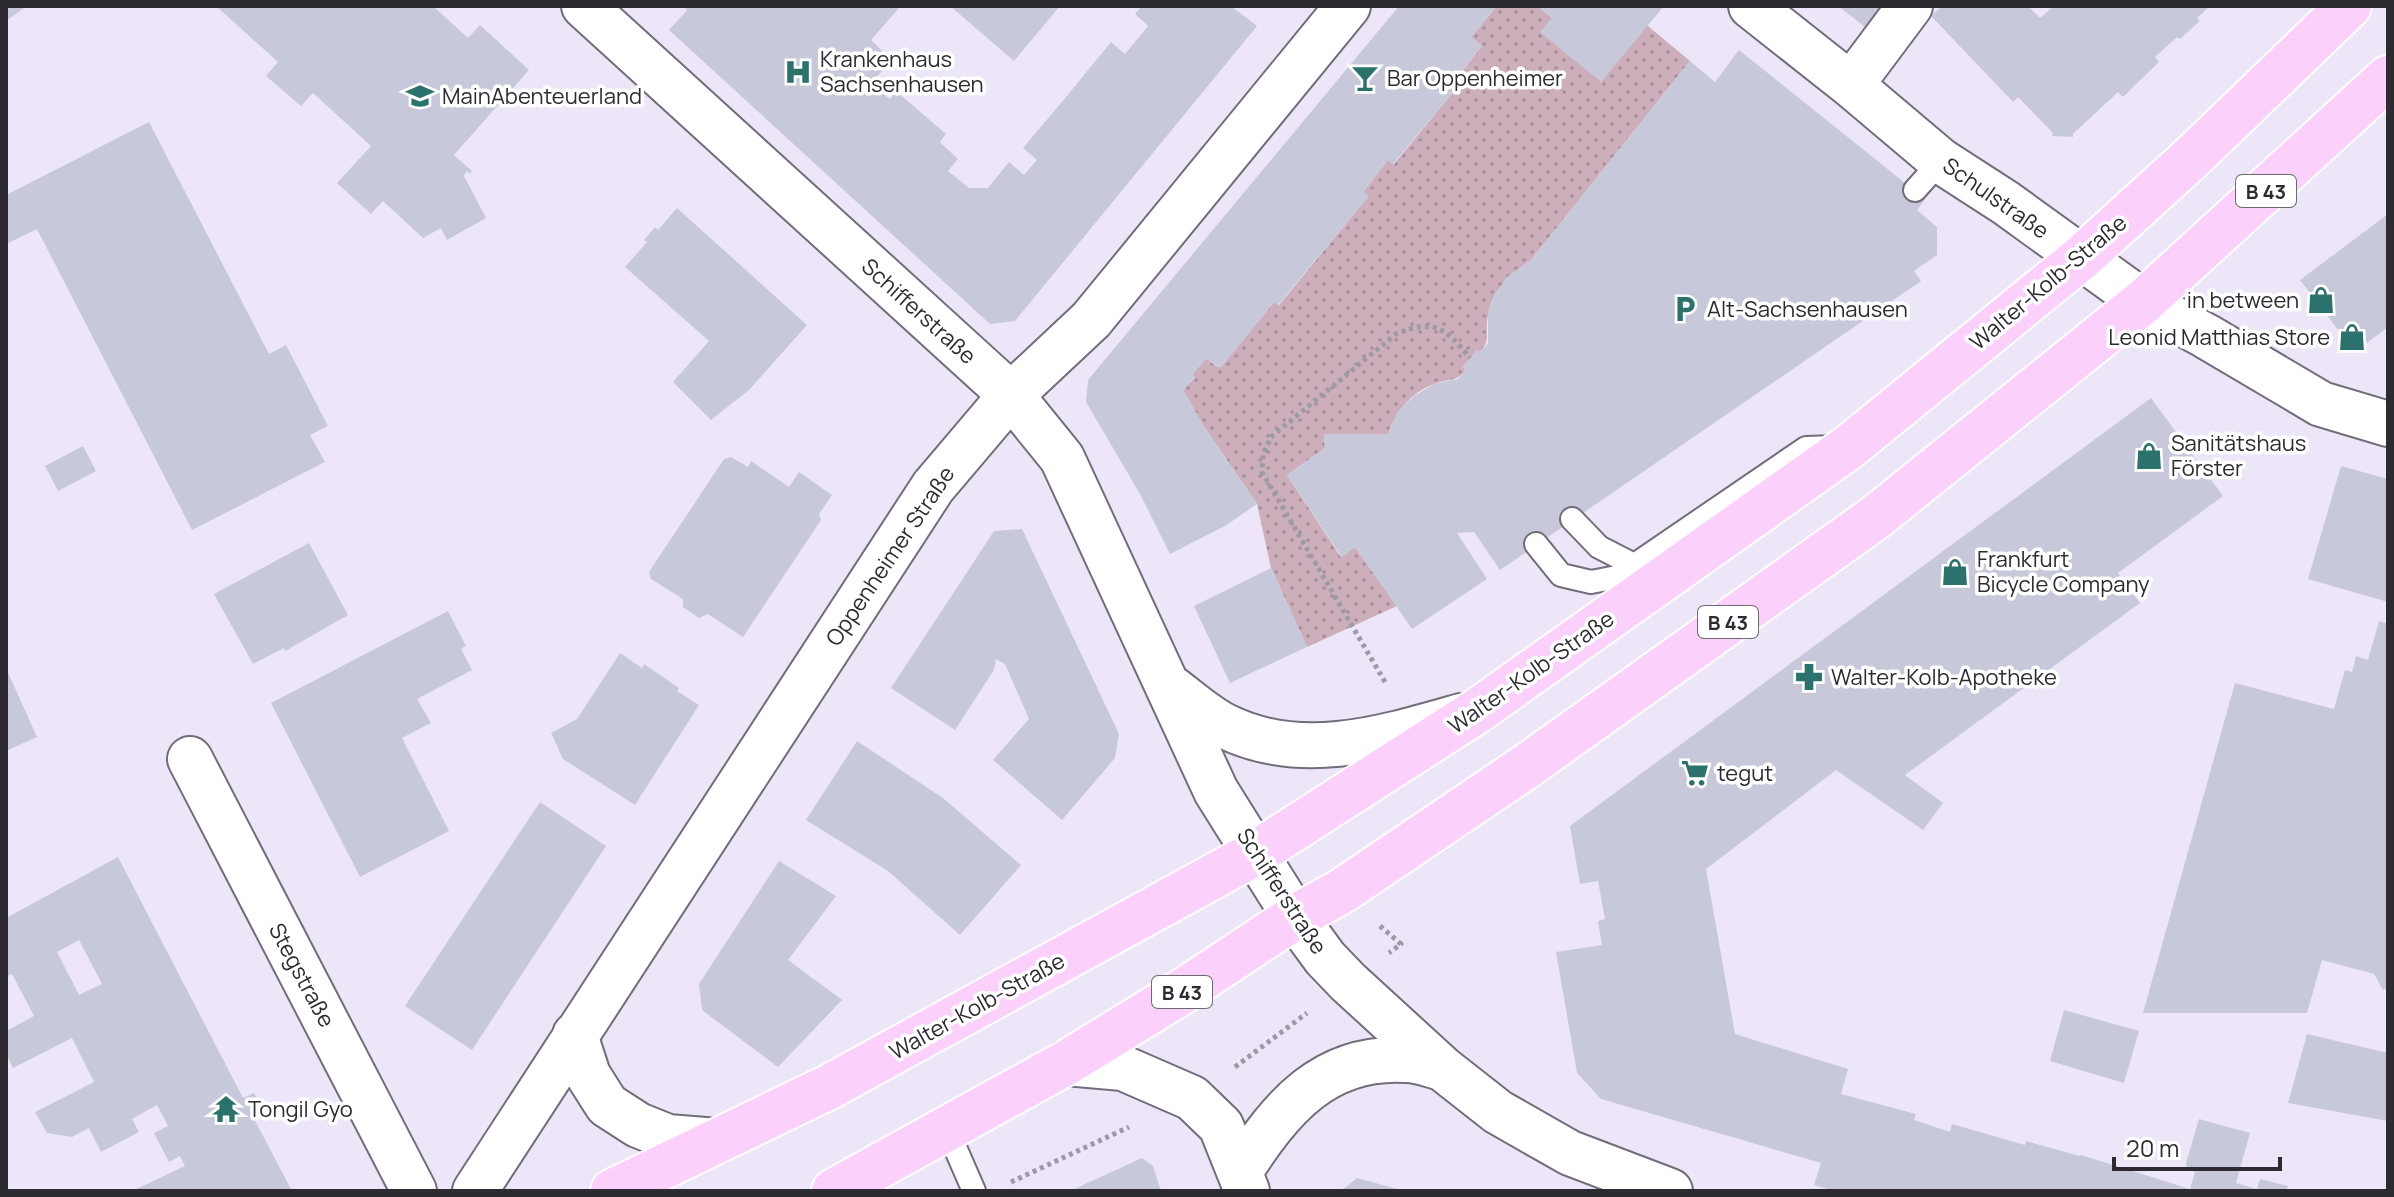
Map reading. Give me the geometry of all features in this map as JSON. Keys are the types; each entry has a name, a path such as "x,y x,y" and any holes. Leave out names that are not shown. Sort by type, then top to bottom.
{"main road":[{"name":"Walter-Kolb-Straße","path":"613,1191 829,1087 1256,853 1477,711 1849,447 2081,258 2190,159 2349,6"},
{"name":"B 43","path":"834,1191 1066,1063 1295,917 1342,891 1524,768 1876,517 2143,302 2388,78"}],"street":[{"name":"Schifferstraße","path":"584,6 1011,395 1062,458 1216,791 1295,917 1325,958 1442,1068 1498,1112 1570,1153 1670,1191"},
{"name":"Oppenheimer Straße","path":"475,1191 933,487 1011,395 1091,320 1348,6"},
{"name":"Schulstraße","path":"1751,6 1851,85 1928,176 2006,203 2143,302 2321,404 2388,424"},
{"path":"1851,85 1910,6"},
{"name":"Schifferstraße","path":"1164,682 1223,725 1264,741 1310,747 1383,738 1477,711"},
{"name":"Stegstraße","path":"190,759 414,1191"},
{"path":"575,1035 588,1075 607,1105 638,1125 668,1137 717,1141"},
{"name":"Schifferstraße","path":"1244,1181 1265,1133 1291,1102 1331,1073 1375,1060 1408,1060 1442,1068"},
{"path":"1066,1063 1123,1068 1192,1098 1221,1126 1244,1181"}],"lane":[{"path":"1536,544 1561,575 1591,582 1617,577 1806,448 1849,447"},
{"path":"1572,519 1599,547 1634,565"},
{"path":"947,1129 974,1191"}],"path":[{"path":"1385,682 1262,472 1263,454 1271,437 1396,334 1418,325 1437,328 1450,335 1470,358"}],"shaded area":[{"path":"1497,6 1538,6 1552,18 1648,26 1690,61 1531,260 1501,286 1489,311 1485,344 1463,367 1466,370 1456,378 1437,383 1413,396 1401,409 1388,434 1324,434 1325,448 1287,475 1341,557 1355,547 1397,606 1307,647 1271,568 1257,504 1183,390 1206,358 1221,367 1274,302 1279,305 1368,197 1363,192 1388,160 1394,164 1463,80 1458,76 1482,46 1471,37"}],"building":[{"path":"6,6 27,6 6,21"},
{"path":"216,6 433,6 468,38 480,25 529,70 454,155 472,171 470,174 467,171 464,176 486,218 447,240 441,228 423,238 383,201 371,214 337,183 371,146 313,93 301,106 266,76 278,62"},
{"path":"683,6 897,6 899,8 871,40 892,60 870,84 890,99 896,91 946,134 940,142 958,159 948,171 969,188 988,188 1009,162 1024,175 1037,160 1023,148 1111,42 1125,54 1148,26 1135,14 1142,6 1231,6 1257,26 1015,321 990,324 669,30 687,10"},
{"path":"950,6 1060,6 1014,61"},
{"path":"1399,6 1497,6 1471,37 1482,46 1458,76 1463,80 1393,164 1388,160 1363,192 1369,196 1278,305 1274,302 1221,367 1206,358 1183,390 1257,504 1225,526 1170,554 1140,494 1086,402 1088,380"},
{"path":"1538,6 1664,6 1601,82 1540,32 1552,18"},
{"path":"1838,6 1888,6 1869,30"},
{"path":"1942,6 2028,6 2040,18 2054,6 2210,6 2197,18 2200,21 2155,57 2159,62 2123,97 2118,92 2073,137 2052,136 2053,133 2018,97 2013,102 1931,16"},
{"name":"Alt-Sachsenhausen","path":"1739,50 1925,199 1917,210 1937,227 1937,255 1914,271 1921,281 1500,570 1474,532 1457,533 1487,579 1412,629 1355,547 1342,557 1287,475 1325,448 1324,434 1388,434 1398,411 1414,396 1434,384 1458,379 1466,370 1463,367 1470,358 1488,343 1488,314 1495,295 1507,277 1531,260 1690,61 1715,82"},
{"path":"149,122 269,354 286,345 328,426 310,435 325,462 192,530 37,229 6,244 6,195"},
{"path":"677,208 807,325 749,390 711,420 673,382 709,341 625,267 647,242 644,240 655,227 658,230"},
{"path":"2388,214 2388,327 2355,352 2300,280"},
{"path":"2151,398 2223,496 2118,573 2140,603 1905,775 1943,803 1923,830 1836,770 1706,869 1735,1034 1848,1069 1841,1094 1916,1114 1914,1120 1950,1132 1952,1124 2025,1145 2026,1141 2190,1189 2195,1172 2187,1168 2186,1163 2199,1119 2250,1133 2236,1183 2257,1189 2260,1179 2288,1186 2286,1191 1835,1191 1814,1185 1821,1163 1601,1099 1577,1073 1556,952 1602,945 1598,921 1605,919 1598,881 1580,884 1570,826"},
{"path":"83,446 96,471 58,491 45,466"},
{"path":"731,457 748,467 751,461 789,487 799,472 832,495 819,514 821,520 743,637 708,614 699,618 683,607 683,599 651,579 649,572 724,459"},
{"path":"2341,466 2388,479 2388,602 2308,579"},
{"path":"1022,529 1119,734 1115,758 1062,820 993,760 1029,719 1005,664 996,659 994,670 955,730 891,688 994,531"},
{"path":"309,543 348,615 285,651 284,648 253,664 214,594"},
{"path":"1271,568 1307,647 1230,683 1194,606"},
{"path":"448,611 466,646 461,649 472,670 417,699 431,723 402,738 449,831 360,877 271,703"},
{"path":"2379,621 2388,624 2388,987 2383,990 2374,974 2322,960 2307,1013 2143,1013 2235,683 2334,709 2345,670 2352,672 2356,656 2368,660"},
{"path":"620,653 642,668 644,664 699,705 635,805 563,759 551,733 577,719"},
{"path":"6,668 37,737 6,751"},
{"path":"857,741 943,798 1021,865 960,935 888,871 806,820"},
{"path":"540,802 606,846 472,1050 405,1006"},
{"path":"118,857 243,1098 254,1093 263,1109 252,1115 292,1191 132,1191 185,1166 180,1156 169,1162 154,1133 168,1126 157,1105 132,1119 139,1132 101,1152 89,1128 72,1137 47,1133 35,1112 94,1082 72,1038 13,1068 6,1054 6,1031 34,1016 12,974 6,977 6,918","holes":["79,940 102,984 79,995 57,952"]},
{"path":"779,861 836,896 788,960 842,1000 778,1067 702,1010 699,984"},
{"path":"2064,1010 2139,1031 2124,1083 2050,1061"},
{"path":"2307,1034 2388,1053 2388,1121 2288,1103"},
{"path":"1142,1158 1153,1166 1161,1191 1070,1191"},
{"path":"1357,1178 1401,1190 1341,1191"}],"place":[{"name":"Krankenhaus Sachsenhausen","path":"798,72"},
{"name":"Bar Oppenheimer","path":"1365,78"},
{"name":"MainAbenteuerland","path":"420,96"},
{"name":"in between","path":"2321,300"},
{"name":"Alt-Sachsenhausen","path":"1685,309"},
{"name":"Leonid Matthias Store","path":"2352,337"},
{"name":"Sanitätshaus Förster","path":"2149,456"},
{"name":"Frankfurt Bicycle Company","path":"1955,572"},
{"name":"Walter-Kolb-Apotheke","path":"1809,677"},
{"name":"tegut","path":"1695,773"},
{"name":"Tongil Gyo","path":"226,1109"}]}
